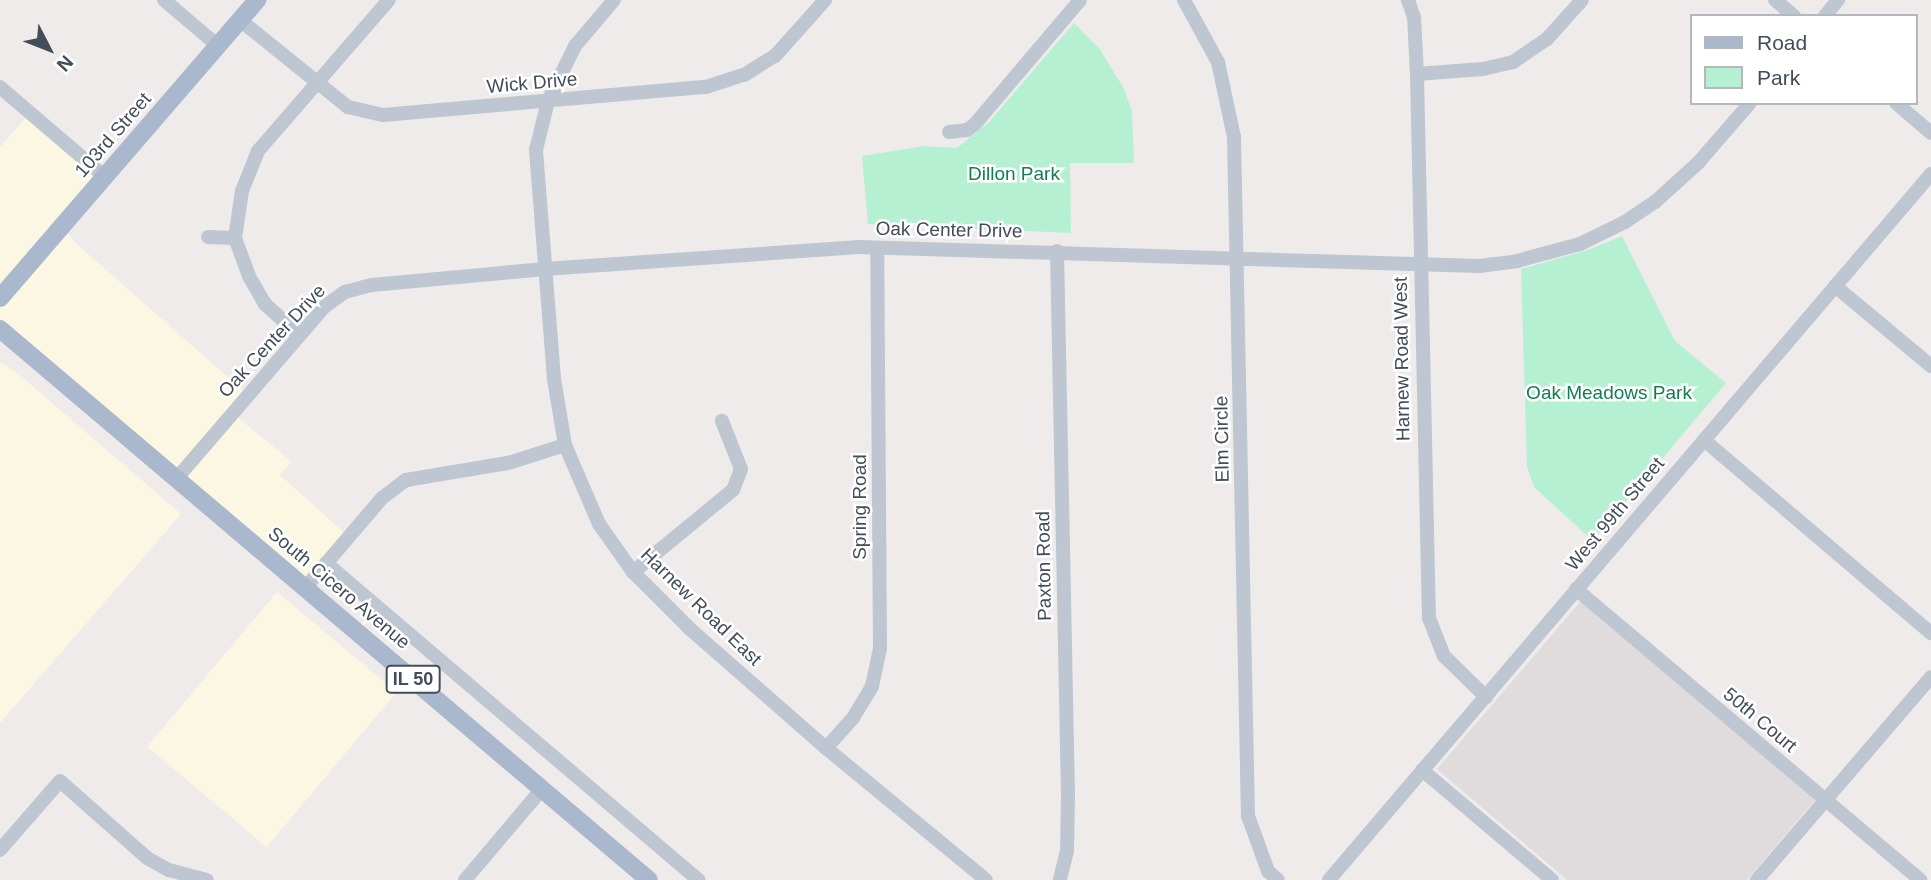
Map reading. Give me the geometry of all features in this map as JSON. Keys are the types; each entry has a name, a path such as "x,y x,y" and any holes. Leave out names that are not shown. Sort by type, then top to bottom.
{"main road":[{"name":"103rd Street","path":"0,298 257,0"},
{"name":"South Cicero Avenue","path":"0,329 649,880"}],"street":[{"path":"164,0 218,46"},
{"path":"299,335 265,303 249,276 235,238 242,191 258,151 389,0"},
{"name":"Harnew Road East","path":"614,0 575,46 548,101 536,150 554,379 565,445 599,524 633,572 690,629 826,748 986,880"},
{"name":"Wick Drive","path":"240,20 348,107 383,115 685,91 729,81 775,56 825,0"},
{"path":"949,132 967,130 975,124 1080,0"},
{"name":"Elm Circle","path":"1184,0 1218,62 1234,136 1248,817 1268,871 1278,880"},
{"name":"Harnew Road West","path":"1408,0 1413,17 1417,74 1419,263 1429,618 1444,656 1486,697"},
{"path":"1417,74 1483,69 1513,62 1548,39 1582,0"},
{"path":"1775,0 1792,14"},
{"path":"1827,14 1838,0"},
{"path":"0,87 105,177"},
{"name":"Oak Center Drive","path":"177,478 324,307 345,292 372,285 789,250 877,248 1057,251 1479,266 1544,256 1605,233 1676,186 1748,105"},
{"path":"1898,105 1931,134"},
{"name":"West 99th Street","path":"1329,880 1931,174"},
{"path":"208,237 235,238"},
{"name":"Spring Road","path":"826,748 853,718 872,686 880,649 877,248"},
{"name":"Paxton Road","path":"1057,251 1068,795 1067,851 1060,880"},
{"path":"1835,286 1931,366"},
{"path":"633,572 733,490 741,469 722,421"},
{"path":"1704,440 1931,632"},
{"path":"306,587 382,498 406,480 508,463 565,445"},
{"name":"South Cicero Avenue","path":"326,564 698,880"},
{"name":"50th Court","path":"1576,589 1920,880"},
{"path":"1757,880 1931,677"},
{"path":"1422,770 1552,880"},
{"path":"0,850 60,781 147,858 169,870 207,880"},
{"path":"465,880 542,789"}],"shaded area":[{"path":"30,113 105,177 62,227 79,246 247,394 232,413 291,461 280,475 349,537 306,587 0,329 0,147"},
{"path":"0,362 16,372 181,514 0,723"},
{"path":"277,592 397,692 267,847 147,747"},
{"path":"1581,601 1815,800 1747,880 1567,880 1437,769"}],"green space":[{"name":"Dillon Park","path":"1074,23 1099,48 1123,87 1132,111 1134,163 1070,163 1071,233 868,224 862,156 924,146 957,148 989,122"},
{"name":"Oak Meadows Park","path":"1622,236 1675,341 1726,383 1593,541 1534,487 1527,467 1521,269 1588,250"}]}
